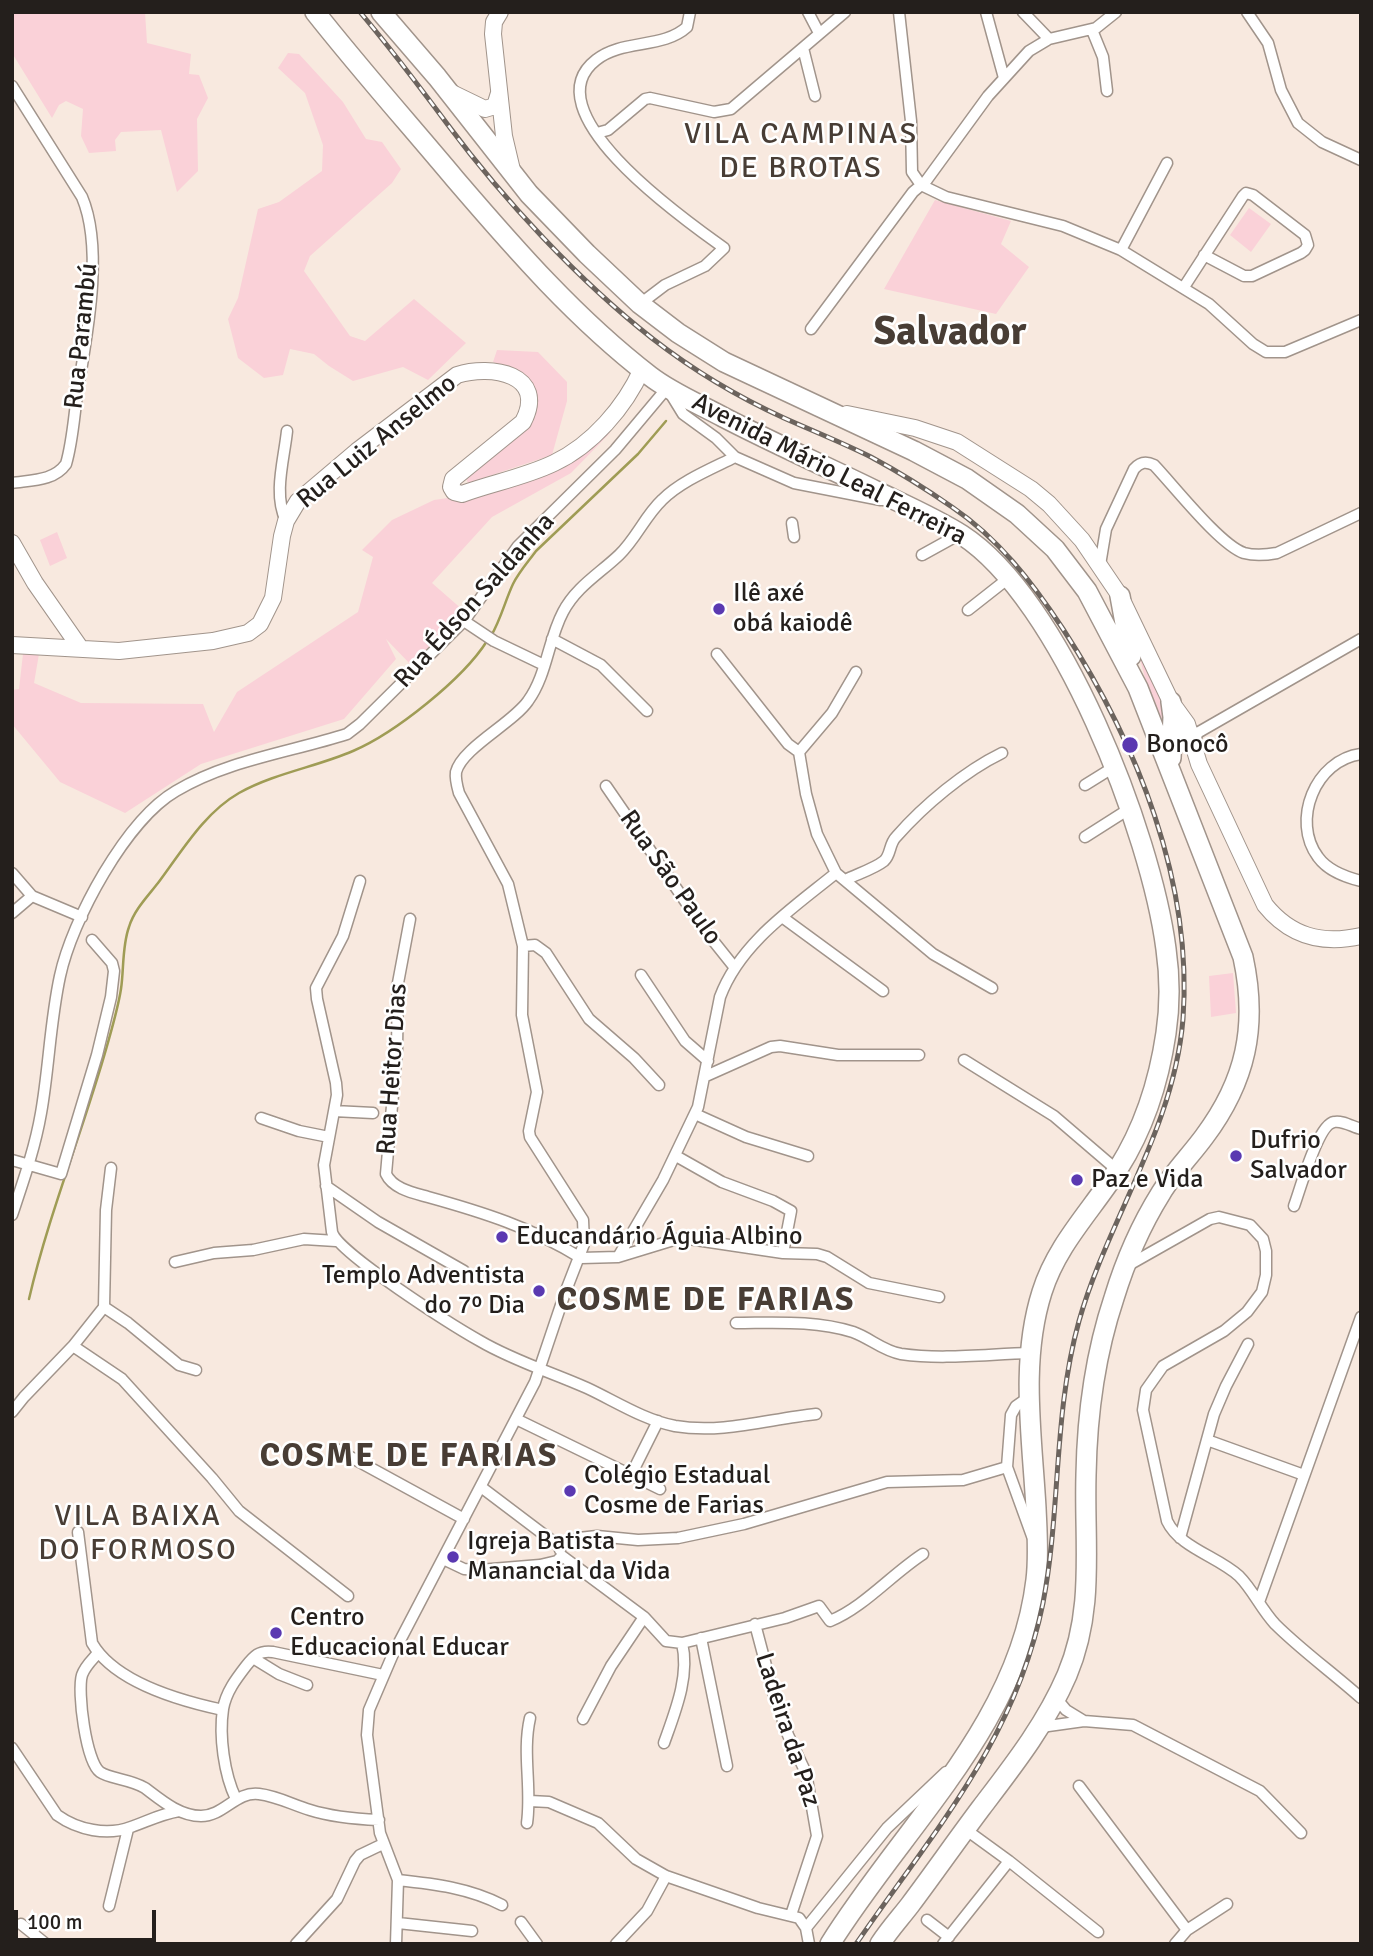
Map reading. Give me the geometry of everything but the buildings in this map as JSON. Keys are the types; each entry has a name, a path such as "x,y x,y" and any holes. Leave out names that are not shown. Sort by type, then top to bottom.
{"highway":[{"name":"Avenida Mário Leal Ferreira","path":"315,12 511,245 587,323 642,369 667,388 742,427 960,534 981,548 1010,577 1055,644 1114,768 1160,911 1167,955 1169,996 1165,1038 1154,1087 1138,1131 1117,1170 1069,1238 1050,1272 1037,1311 1030,1353 1029,1397 1038,1551 1034,1595 1021,1646 1001,1692 968,1751 830,1944"},
{"name":"Avenida Mário Leal Ferreira","path":"381,12 443,83 514,176 577,245 640,304 678,333 724,362 967,479 993,496 1055,549 1087,591 1138,688 1237,937 1247,975 1251,1017 1243,1062 1235,1086 1218,1117 1161,1193 1125,1268 1105,1327 1092,1389 1086,1477 1086,1600 1075,1653 1040,1727 880,1944"},
{"path":"395,12 443,83"},
{"path":"1120,596 1138,688"},
{"path":"1171,702 1171,770"},
{"path":"1171,736 1182,729 1192,736"}],"street":[{"path":"500,12 493,27 507,151 514,176"},
{"path":"640,304 665,285 705,266 724,248 644,186 601,142 587,119 581,96 582,85 590,65 607,53 675,35 687,27 690,12"},
{"path":"808,12 819,33"},
{"path":"597,134 608,130 645,99 714,112 732,109 845,12"},
{"path":"898,12 909,95 912,172 921,185 946,197 1072,229 1121,250 1209,304 1253,344 1266,352 1285,352 1361,320"},
{"path":"986,12 1004,78"},
{"path":"1023,12 1049,39"},
{"path":"811,329 913,192 1004,78 1029,51 1049,39 1093,30 1106,23 1116,12"},
{"path":"1247,12 1268,43 1281,90 1298,123 1322,142 1361,160"},
{"path":"1093,30 1103,57 1107,91"},
{"path":"803,47 815,96"},
{"path":"443,83 485,109 495,106 499,93"},
{"name":"Rua Parambú","path":"12,86 82,197 88,211 92,295 66,464 60,472 51,477 12,483"},
{"path":"1121,250 1167,163"},
{"path":"1184,287 1204,255 1243,195 1249,193 1306,235 1308,240 1306,250 1252,276 1244,276 1204,255"},
{"name":"Rua Luiz Anselmo","path":"12,645 138,650 214,641 248,633 260,624 273,598 286,521 298,501 357,451 457,375 471,370 490,369 508,374 521,382 527,391 528,412 523,422 453,479 451,487 454,492 461,494 553,463 571,454 596,433 622,404 642,369"},
{"path":"667,388 683,414 735,457 794,483 901,503"},
{"name":"Rua Édson Saldanha","path":"12,1215 30,1163 41,1114 50,1035 61,973 82,917 125,839 141,819 185,786 219,771 347,734 387,699 464,621 518,546 615,450 667,388"},
{"path":"825,410 915,428 957,442 1031,489 1049,504 1082,540 1120,596 1171,702 1192,736 1205,776 1265,905 1278,921 1300,934 1323,939 1361,936"},
{"path":"286,521 280,510 279,496 287,431"},
{"path":"396,1944 398,1881 383,1844 367,1722 373,1696 540,1371 584,1244 583,1220 530,1138 537,1092 522,1015 523,946 508,884 459,793 456,774 467,756 526,704 533,694 552,639 571,599 581,587 631,542 659,503 678,488 735,457"},
{"path":"1100,565 1107,528 1134,469 1144,462 1154,465 1224,540 1243,552 1265,555 1277,553 1361,513"},
{"path":"792,523 794,537"},
{"path":"1082,540 1098,538 1107,528"},
{"path":"922,555 960,534"},
{"path":"12,543 35,583 81,649"},
{"path":"968,610 1010,577"},
{"path":"464,621 491,639 544,665"},
{"path":"552,639 601,665 647,711"},
{"path":"1192,736 1358,644"},
{"path":"717,654 788,744 799,752 806,794 817,834 841,877 933,954 992,988"},
{"path":"799,752 831,713 856,672"},
{"path":"618,1257 676,1156 695,1114 706,1076 720,997 735,968 768,928 841,877 883,862 888,857 892,842 912,821 967,773 1002,753"},
{"path":"1361,754 1343,759 1324,773 1310,799 1306,827 1311,845 1325,865 1345,877 1361,881"},
{"path":"1084,785 1114,768"},
{"name":"Rua São Paulo","path":"606,786 707,933 735,968"},
{"path":"1085,837 1129,809"},
{"path":"12,873 32,896 82,917"},
{"path":"360,881 343,936 316,988 336,1083 334,1111 324,1158 332,1232 336,1241 370,1268 473,1337 540,1371 584,1387 658,1421 706,1429 816,1414"},
{"path":"12,914 32,896"},
{"path":"782,917 883,991"},
{"name":"Rua Heitor Dias","path":"410,919 398,983 397,1049 386,1174 388,1178 410,1192 504,1219 562,1246 580,1258"},
{"path":"12,1160 61,1174 111,997 113,963 92,940"},
{"path":"523,946 535,945 546,953 590,1019 634,1058 659,1086"},
{"path":"641,975 685,1041 708,1061"},
{"path":"706,1076 771,1047 780,1046 838,1055 919,1055"},
{"path":"964,1060 1054,1116 1117,1170"},
{"path":"334,1111 373,1113"},
{"path":"695,1114 746,1137 808,1156"},
{"path":"261,1118 299,1131 329,1137"},
{"path":"1294,1206 1326,1126 1339,1122 1361,1129"},
{"path":"676,1156 722,1182 773,1201 790,1211 783,1253"},
{"path":"12,1412 104,1307 106,1210 111,1168"},
{"path":"326,1186 378,1222 464,1270"},
{"path":"1125,1268 1210,1219 1219,1217 1250,1226 1263,1240 1266,1275 1262,1292 1247,1312 1224,1331 1163,1366 1146,1390 1143,1410 1171,1530 1230,1569 1277,1626 1361,1698"},
{"path":"175,1262 303,1239 336,1241"},
{"path":"580,1258 618,1257 677,1239 783,1253 817,1254 827,1257 869,1283 939,1297"},
{"path":"104,1307 158,1346 179,1365 197,1370"},
{"path":"1259,1602 1361,1317"},
{"path":"736,1323 792,1323 838,1329 861,1335 899,1354 1030,1353"},
{"path":"1180,1538 1196,1472 1218,1402 1248,1344"},
{"path":"72,1346 122,1379 239,1511 348,1596"},
{"path":"1029,1397 1016,1406 1011,1415 1007,1467 1038,1551"},
{"path":"516,1419 660,1489"},
{"path":"631,1475 658,1421"},
{"path":"1207,1440 1304,1475"},
{"path":"334,1448 464,1519"},
{"path":"443,1559 464,1569 479,1570 540,1565 557,1561 560,1551 579,1538 678,1538 744,1524 887,1482 963,1480 1007,1467"},
{"path":"481,1487 644,1617 666,1641 682,1643 785,1618 819,1606 830,1621 856,1608 892,1576 923,1554"},
{"path":"78,1532 92,1643 98,1653 125,1674 150,1687 178,1699 223,1710"},
{"path":"583,1719 611,1667 644,1617"},
{"name":"Ladeira da Paz","path":"755,1625 772,1692 806,1773 817,1836 791,1915"},
{"path":"701,1638 727,1766"},
{"path":"664,1743 675,1712 684,1669 682,1643"},
{"path":"236,1799 226,1773 223,1710 234,1682 253,1658 265,1651 383,1675"},
{"path":"98,1653 86,1668 80,1687 85,1730 93,1764 100,1772 139,1785 179,1811 193,1815 215,1814 236,1799 253,1793 322,1814 379,1819"},
{"path":"253,1658 279,1674 307,1685"},
{"path":"1056,1698 1066,1710 1084,1721"},
{"path":"527,1823 530,1801 526,1737 530,1718"},
{"path":"1040,1727 1084,1721 1133,1725 1260,1791 1301,1833"},
{"path":"12,1748 49,1805 68,1823 85,1830 128,1829 157,1816 179,1811"},
{"path":"806,1928 899,1815 968,1751"},
{"path":"1079,1786 1187,1930"},
{"path":"530,1801 549,1802 598,1823 636,1860 666,1876 758,1908 799,1918 806,1928 809,1944"},
{"path":"109,1906 128,1829"},
{"path":"965,1829 1098,1932"},
{"path":"296,1944 337,1899 360,1855 383,1844"},
{"path":"927,1920 946,1940 1009,1861"},
{"path":"616,1944 647,1911 666,1876"},
{"path":"398,1881 453,1887 502,1905"},
{"path":"1175,1944 1187,1930 1227,1903"},
{"name":"Avenida Mário Leal Ferreira","path":"891,1944 909,1906"},
{"path":"521,1922 537,1944"},
{"path":"398,1923 472,1931"},
{"path":"22,1924 46,1944"}],"shaded area":[{"path":"12,12 145,12 147,43 191,54 189,74 199,75 208,98 197,119 198,171 177,192 161,130 121,132 115,140 116,151 89,153 81,136 83,109 66,101 59,105 52,118 12,53"},
{"path":"288,53 299,54 343,102 366,139 382,142 401,169 392,183 310,256 304,271 350,336 365,341 414,299 466,343 428,380 403,367 353,381 314,354 290,349 283,375 264,378 238,358 228,319 238,298 258,209 279,202 322,171 323,145 305,93 278,68"},
{"path":"935,200 1011,221 1001,244 1029,267 996,314 884,289"},
{"path":"1249,208 1271,224 1251,252 1230,235"},
{"path":"497,350 538,352 567,382 567,401 552,455 468,483 466,478 533,418 537,402 531,385 515,370 493,362"},
{"path":"611,432 571,473 492,517 432,583 464,611 411,665 386,639 396,659 344,719 201,764 125,813 60,782 12,724 12,690 19,689 23,654 39,654 34,683 81,703 203,704 214,732 237,692 358,612 373,557 362,550 392,520 434,500 563,463"},
{"path":"57,532 67,558 50,566 40,540"},
{"path":"1133,632 1160,688 1167,732 1146,682"},
{"path":"1233,973 1236,1013 1211,1017 1209,976"}],"waterway":[{"path":"491,636 513,584 536,551 638,454 666,421"},
{"path":"29,1299 46,1235 98,1078 117,1011 127,934 138,909 194,834 226,801 267,780 353,751 388,732 445,688 487,641"}],"railway":[{"path":"360,12 493,182 543,238 625,316 684,361 733,392 871,457 912,481 969,519 999,547 1039,594 1090,673 1136,766 1169,865 1179,916 1184,968 1183,1019 1177,1059 1154,1136 1106,1246 1079,1321 1065,1391 1049,1568 1030,1653 1013,1699 968,1783 856,1944"}],"place":[{"name":"Ilê axé obá kaiodê","path":"719,609"},
{"name":"Bonocô","path":"1130,745"},
{"name":"Dufrio Salvador","path":"1236,1156"},
{"name":"Paz e Vida","path":"1077,1180"},
{"name":"Educandário Águia Albino","path":"502,1237"},
{"name":"Templo Adventista do 7º Dia","path":"539,1291"},
{"name":"Colégio Estadual Cosme de Farias","path":"570,1491"},
{"name":"Igreja Batista Manancial da Vida","path":"453,1557"},
{"name":"Centro Educacional Educar","path":"276,1633"}],"district":[{"name":"VILA CAMPINAS DE BROTAS","path":"801,152"},
{"name":"Salvador","path":"950,333"},
{"name":"COSME DE FARIAS","path":"706,1301"},
{"name":"COSME DE FARIAS","path":"409,1457"},
{"name":"VILA BAIXA DO FORMOSO","path":"138,1534"}]}
